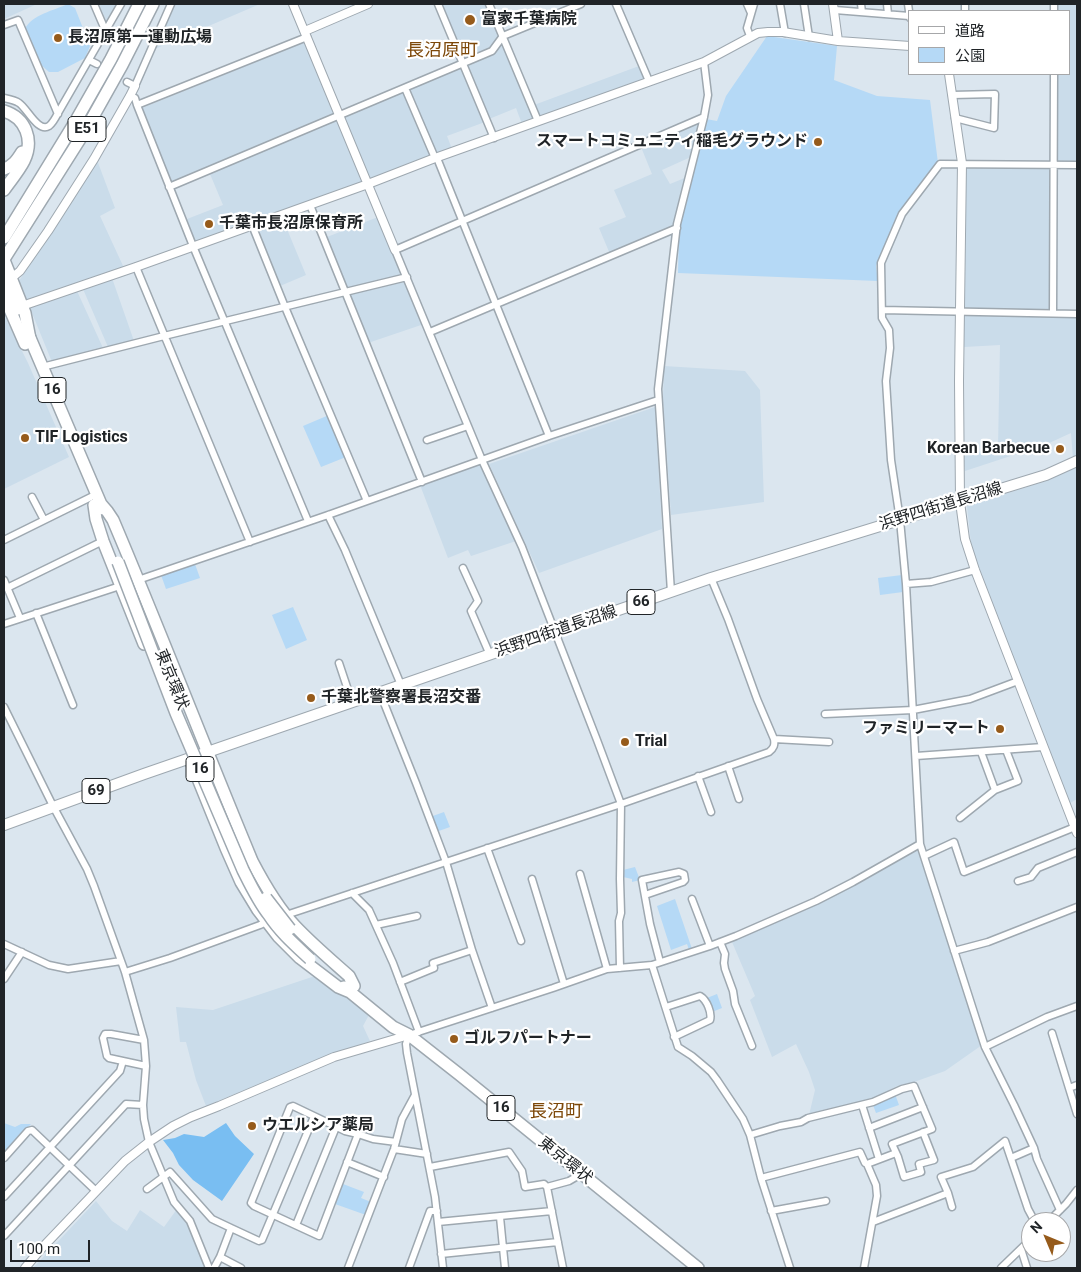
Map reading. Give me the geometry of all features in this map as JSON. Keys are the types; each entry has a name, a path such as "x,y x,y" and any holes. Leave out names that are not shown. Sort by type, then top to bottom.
{"highway":[{"name":"E51","path":"4,237 74,124 111,59 139,4"},
{"name":"E51","path":"4,260 85,131 153,4"},
{"path":"4,111 12,114 23,123 29,143 28,153 24,161 4,190"},
{"path":"4,117 13,122 19,129 23,143 22,152 18,159 13,165 4,169"},
{"path":"4,260 7,277 22,306 30,339"},
{"name":"東京環状","path":"7,277 96,502 246,861 256,882 271,905 312,956 352,989 393,1027 414,1033 581,1174 698,1268"},
{"name":"東京環状","path":"4,300 96,502"},
{"path":"96,502 107,511 113,520 207,752"},
{"name":"16","path":"96,502 96,519 103,541 190,758"},
{"name":"16","path":"207,752 256,869 276,903 294,925 349,976 352,989"},
{"path":"190,758 226,848 242,882 266,922 300,958 338,987 352,989"}],"main road":[{"name":"浜野四街道長沼線","path":"190,758 711,578 1046,475 1077,461"},
{"name":"69","path":"4,825 190,758"}],"street":[{"path":"94,4 106,32"},
{"path":"4,98 19,103 39,126 44,128 50,126 121,4"},
{"path":"7,277 14,276 20,271 94,159 135,86 171,4"},
{"path":"293,4 482,460 522,547 598,740 621,804 620,968"},
{"path":"138,105 306,34 368,4"},
{"path":"438,4 494,138"},
{"path":"489,4 538,121"},
{"path":"169,187 463,64 492,51 503,36 581,4"},
{"path":"616,4 649,81"},
{"path":"746,4 750,13"},
{"path":"750,36 747,28 754,4"},
{"path":"780,4 785,33"},
{"path":"804,4 809,37"},
{"path":"861,4 862,12"},
{"path":"887,4 888,14"},
{"path":"838,42 834,7 908,17"},
{"path":"4,25 18,20 58,114"},
{"path":"22,306 310,205 704,62 758,33 785,33 838,42 908,46"},
{"path":"89,60 97,64"},
{"path":"671,592 658,389 677,228 708,95 704,62"},
{"path":"924,856 954,842 964,872 1076,830 974,570 964,539 960,502 959,381 962,163 949,75"},
{"path":"1053,313 1054,75"},
{"path":"127,82 135,86"},
{"path":"405,88 436,158 549,436"},
{"path":"952,95 995,94 994,128 955,118"},
{"path":"130,96 135,98 138,105 193,246 308,521"},
{"path":"395,250 704,117"},
{"path":"1077,165 940,164 902,214 881,262 882,318 889,330 890,348 886,381 890,460 900,520 906,584 920,844 985,1047 1034,1148 1060,1210 1077,1190"},
{"path":"310,205 422,482"},
{"path":"252,225 367,501"},
{"path":"430,332 677,228"},
{"path":"136,267 250,542"},
{"path":"42,367 406,278"},
{"path":"882,310 1077,314"},
{"path":"138,580 308,521 328,516 549,436 658,400"},
{"path":"427,440 468,426"},
{"path":"32,497 44,520"},
{"path":"4,540 44,520 96,502"},
{"path":"328,516 345,550 401,686"},
{"path":"7,588 103,541"},
{"path":"463,568 478,601 471,610 490,655"},
{"path":"906,584 931,582 974,570"},
{"path":"286,915 621,804 773,749 774,739 711,578"},
{"path":"4,580 20,618"},
{"path":"4,624 120,586"},
{"path":"36,614 73,705"},
{"path":"338,663 352,702"},
{"path":"825,714 913,710 970,699 1018,681"},
{"path":"380,693 446,862 472,950 492,1008"},
{"path":"4,707 53,806 87,869 121,961 144,1040 146,1066 143,1105 149,1142 174,1202 190,1221 209,1268"},
{"path":"774,739 829,742"},
{"path":"916,756 1043,747"},
{"path":"960,818 995,790 1018,781 1006,750"},
{"path":"981,752 995,790"},
{"path":"728,766 739,799"},
{"path":"698,776 711,812"},
{"path":"25,1268 125,1161 173,1126 191,1117 334,1057 492,1008 607,969 652,965 710,946 824,897 920,844"},
{"path":"487,848 521,941"},
{"path":"1018,881 1031,877 1038,868 1077,852"},
{"path":"645,895 683,882 685,880 684,874 679,872 642,880 650,924 660,962"},
{"path":"580,874 607,969"},
{"path":"532,879 564,984"},
{"path":"352,893 369,910 376,925 400,982 414,1033"},
{"path":"692,899 710,946"},
{"path":"954,951 988,942 1077,907"},
{"path":"376,925 418,916"},
{"path":"125,972 170,958 266,922"},
{"path":"720,942 725,954 725,969 733,991 735,1004 752,1046"},
{"path":"4,944 49,965 68,969 121,961"},
{"path":"400,982 434,968 433,963 472,950"},
{"path":"4,980 22,952"},
{"path":"652,965 678,1047 692,1056 710,1072 743,1118 750,1135 771,1212 790,1268"},
{"path":"666,1007 700,996 705,999 711,1016 710,1020 674,1037"},
{"path":"985,1047 1047,1017 1077,1006"},
{"path":"414,1033 406,1044 406,1053 430,1167 443,1268"},
{"path":"1052,1033 1077,1114"},
{"path":"144,1040 110,1034 105,1034 103,1038 107,1056 111,1059 146,1066"},
{"path":"4,1197 120,1071 124,1062"},
{"path":"1069,1088 1077,1084"},
{"path":"750,1135 873,1102 902,1089 914,1086 932,1128 892,1144 904,1178 921,1172 919,1164 934,1160 923,1132"},
{"path":"348,1268 384,1177 402,1119 415,1094"},
{"path":"4,1236 126,1104 143,1105"},
{"path":"862,1105 879,1159"},
{"path":"358,1134 319,1236 254,1206 251,1202 292,1106 345,1131 358,1134 373,1138 395,1146 427,1154"},
{"path":"869,1128 923,1107"},
{"path":"147,1189 170,1172 212,1218 259,1241 262,1240 311,1123 316,1117"},
{"path":"296,1225 336,1127"},
{"path":"4,1156 28,1131 32,1130 96,1191"},
{"path":"952,1207 941,1177 973,1167 1005,1141 1030,1212"},
{"path":"1011,1158 1034,1148"},
{"path":"430,1167 509,1152 522,1171 525,1187 544,1184 547,1187 569,1181 581,1174"},
{"path":"761,1178 860,1152 865,1163 868,1164 877,1192 874,1222 864,1268"},
{"path":"868,1164 896,1153"},
{"path":"347,1162 384,1177"},
{"path":"547,1187 563,1268"},
{"path":"874,1222 948,1193"},
{"path":"771,1212 826,1201"},
{"path":"409,1268 430,1211 437,1211"},
{"path":"438,1222 552,1211"},
{"path":"500,1217 505,1268"},
{"path":"214,1268 231,1228"},
{"path":"441,1254 558,1242"},
{"path":"1001,1268 1021,1249"},
{"path":"220,1257 241,1268"}],"shaded area":[{"path":"4,4 37,4 4,19"},
{"path":"99,4 118,4 107,23"},
{"path":"174,4 260,4 155,49"},
{"name":"富家千葉病院","path":"440,4 487,4 501,36 491,50 464,62"},
{"path":"1057,4 1077,4 1077,163 1057,163 1057,75 1071,75 1071,10 1057,10"},
{"path":"502,40 534,119 522,124 516,108 489,119 466,66 493,55"},
{"path":"305,42 335,113 171,183 142,108"},
{"path":"462,66 485,122 447,136 452,149 437,156 409,89"},
{"path":"639,66 645,79 539,117 534,105"},
{"path":"404,92 432,156 371,180 344,117"},
{"path":"338,120 364,182 233,228 229,218 232,229 196,243 187,219 223,205 210,174"},
{"path":"700,122 693,156 662,170 670,184 687,177 674,226 610,254 599,228 626,217 614,190 652,174 641,147"},
{"path":"97,160 115,208 100,216 124,268 26,301 19,281"},
{"path":"966,166 1052,167 1050,311 965,309"},
{"path":"282,217 306,275 280,286 255,228"},
{"path":"378,217 403,276 346,289 327,237"},
{"path":"112,278 134,341 108,347 83,289"},
{"path":"404,282 424,324 368,343 349,295"},
{"path":"77,291 103,348 52,362 30,308"},
{"path":"963,316 1077,316 1077,457 1073,459 1071,433 1047,444 965,471 963,456 998,447 1000,345 964,347"},
{"path":"4,317 28,363 69,457 4,489"},
{"path":"664,366 745,371 760,390 764,502 671,515 663,398"},
{"path":"655,407 662,529 539,573 489,464"},
{"path":"481,463 516,541 471,556 468,550 448,558 420,485"},
{"path":"1077,465 1077,799 1070,803 987,591 971,544 967,506 1049,480"},
{"path":"918,849 982,1045 945,1071 897,1086 876,1097 809,1115 815,1090 809,1072 796,1044 772,1057 750,1000 755,996 732,942 817,905"},
{"path":"315,976 370,1013 363,1026 370,1041 305,1065 206,1106 196,1080 186,1042 180,1042 176,1007 213,1010"},
{"path":"226,1123 235,1136 254,1154 222,1201 193,1180 179,1165 163,1140 184,1134 204,1137"},
{"path":"96,1201 112,1221 127,1231 140,1210 164,1227 177,1209 186,1221 207,1268 33,1268"}],"green space":[{"name":"長沼原第一運動広場","path":"68,4 75,8 90,46 85,58 58,72 49,72 40,64 25,29 32,20"},
{"name":"スマートコミュニティ稲毛グラウンド","path":"767,36 837,46 834,80 877,96 930,100 938,163 898,217 876,266 878,281 678,273 679,230 706,119 717,121 726,96"},
{"path":"329,415 346,457 321,467 303,426"},
{"path":"195,564 200,578 166,589 161,575"},
{"path":"902,575 903,592 880,595 878,578"},
{"path":"293,607 307,640 286,649 272,615"},
{"path":"444,812 450,827 436,832 430,817"},
{"path":"635,867 640,880 632,882 632,879 623,877 623,870"},
{"path":"675,899 692,949 689,950 687,944 671,950 657,906"},
{"path":"717,994 722,1008 712,1012 707,998"},
{"path":"895,1094 899,1105 876,1113 873,1105"},
{"path":"4,1123 15,1127 21,1124 31,1124 7,1151 4,1151"},
{"path":"343,1184 364,1192 361,1198 371,1202 366,1215 335,1204"}],"place":[{"name":"富家千葉病院","path":"470,20"},
{"name":"長沼原第一運動広場","path":"58,38"},
{"name":"スマートコミュニティ稲毛グラウンド","path":"818,142"},
{"name":"千葉市長沼原保育所","path":"209,224"},
{"name":"TIF Logistics","path":"25,438"},
{"name":"Korean Barbecue","path":"1060,449"},
{"name":"千葉北警察署長沼交番","path":"311,698"},
{"name":"ファミリーマート","path":"1000,729"},
{"name":"Trial","path":"625,742"},
{"name":"ゴルフパートナー","path":"454,1039"},
{"name":"ウエルシア薬局","path":"252,1126"}],"district":[{"name":"長沼原町","path":"442,51"},
{"name":"長沼町","path":"556,1112"}]}
